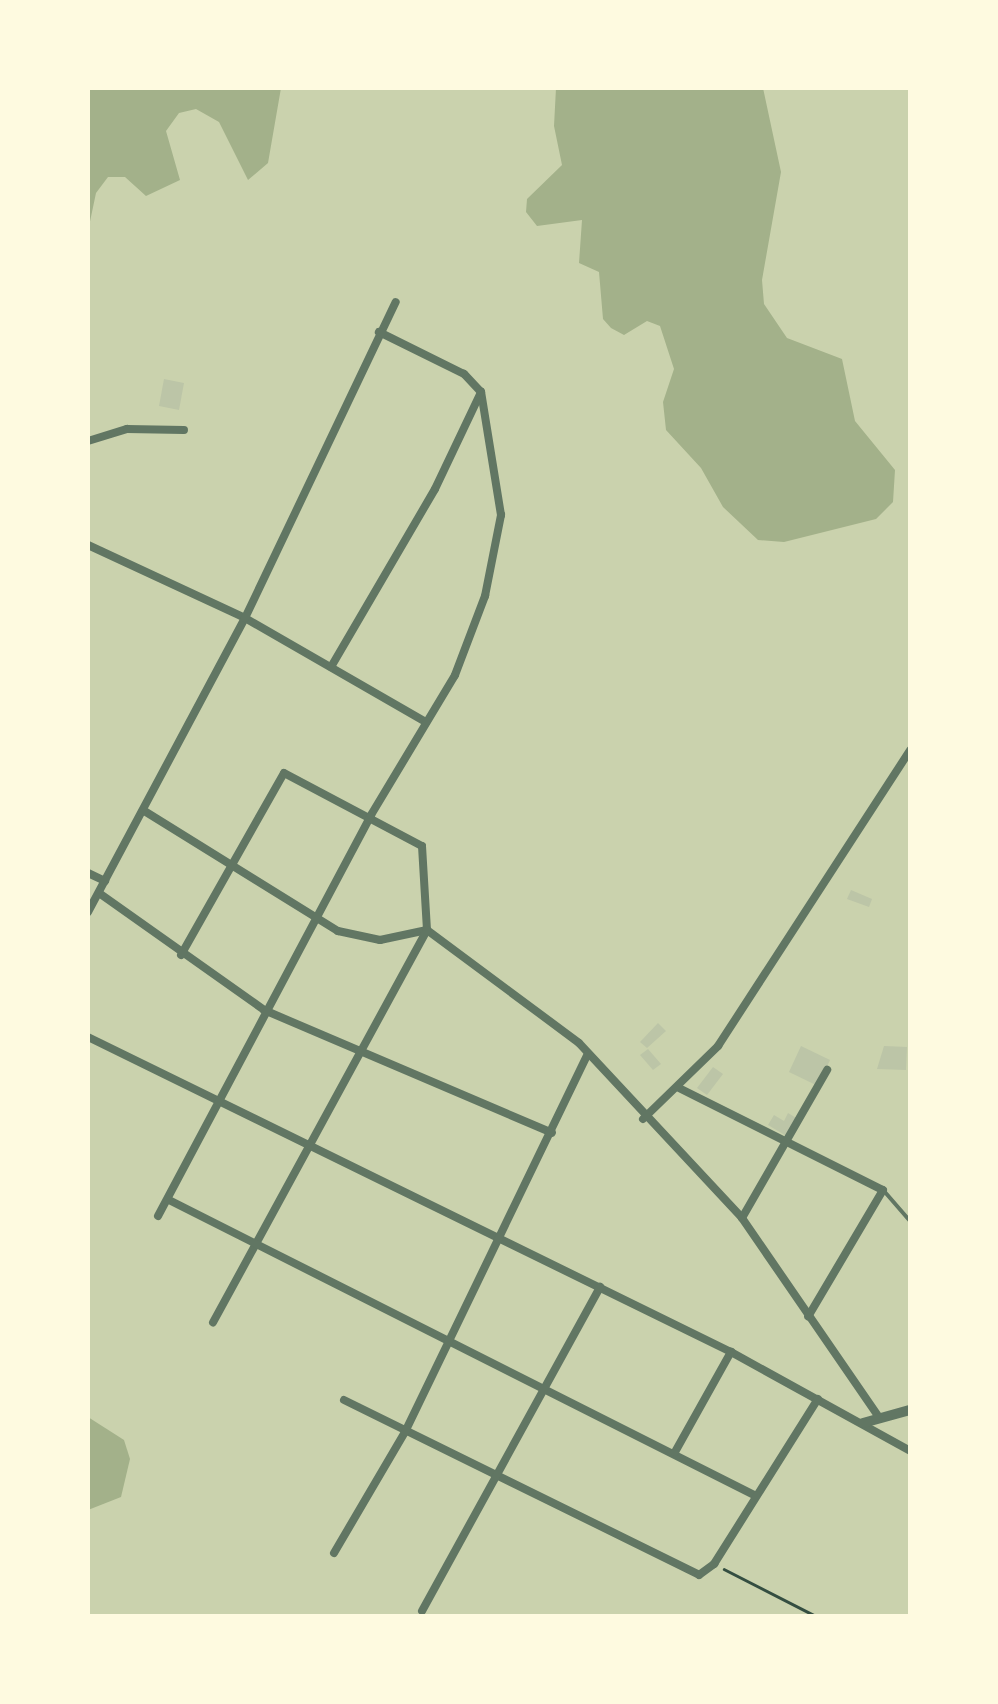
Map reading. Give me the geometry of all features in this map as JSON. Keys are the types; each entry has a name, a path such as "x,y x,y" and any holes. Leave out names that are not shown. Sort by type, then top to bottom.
{"street":[{"path":"88,912 146,812 245,618 396,302"},
{"path":"158,1216 264,1010 426,722 476,623 501,530 481,392 464,374 379,332"},
{"path":"331,667 435,489 481,392"},
{"path":"88,441 127,429 184,430"},
{"path":"88,545 245,618 426,722"},
{"path":"643,1119 718,1046 910,750"},
{"path":"181,955 284,772 422,846 427,930 212,1322"},
{"path":"146,812 316,919 370,940 427,930 587,1055 643,1119 742,1218 878,1416"},
{"path":"88,873 104,881"},
{"path":"98,893 264,1010 552,1134"},
{"path":"88,1037 308,1149 499,1236 731,1352 910,1450"},
{"path":"334,1553 404,1432 552,1134 587,1055"},
{"path":"742,1218 787,1146 827,1070"},
{"path":"679,1088 787,1146 883,1190 808,1316"},
{"path":"169,1200 754,1495"},
{"path":"422,1611 600,1287"},
{"path":"675,1452 731,1352"},
{"path":"344,1400 700,1575 714,1564 754,1495 818,1400"},
{"path":"863,1424 878,1416 910,1410"}],"lane":[{"path":"883,1190 910,1221"}],"path":[{"path":"714,1564 816,1616"}],"shaded area":[{"path":"88,88 910,88 910,1616 88,1616"},
{"path":"88,88 281,88 268,163 248,180 219,122 196,109 179,113 166,131 180,180 146,196 125,177 108,177 96,193 88,231"},
{"path":"556,88 763,88 781,172 762,280 764,304 787,338 842,359 855,421 895,470 893,502 876,519 784,542 758,540 723,507 701,468 666,430 663,402 674,369 660,326 647,321 624,335 611,328 603,319 599,272 579,263 582,220 537,226 526,212 527,199 562,165 554,126"},
{"path":"88,1417 124,1440 130,1459 121,1497 88,1510"}],"building":[{"path":"164,379 184,383 179,410 159,406"},
{"path":"851,890 872,899 869,907 847,899"},
{"path":"658,1023 666,1031 647,1048 640,1042"},
{"path":"801,1046 830,1060 818,1086 789,1072"},
{"path":"884,1046 907,1047 906,1070 877,1069"},
{"path":"648,1049 661,1064 653,1070 640,1055"},
{"path":"713,1067 723,1074 707,1095 697,1088"},
{"path":"788,1113 798,1119 788,1137 768,1125 774,1115 784,1121"}]}
